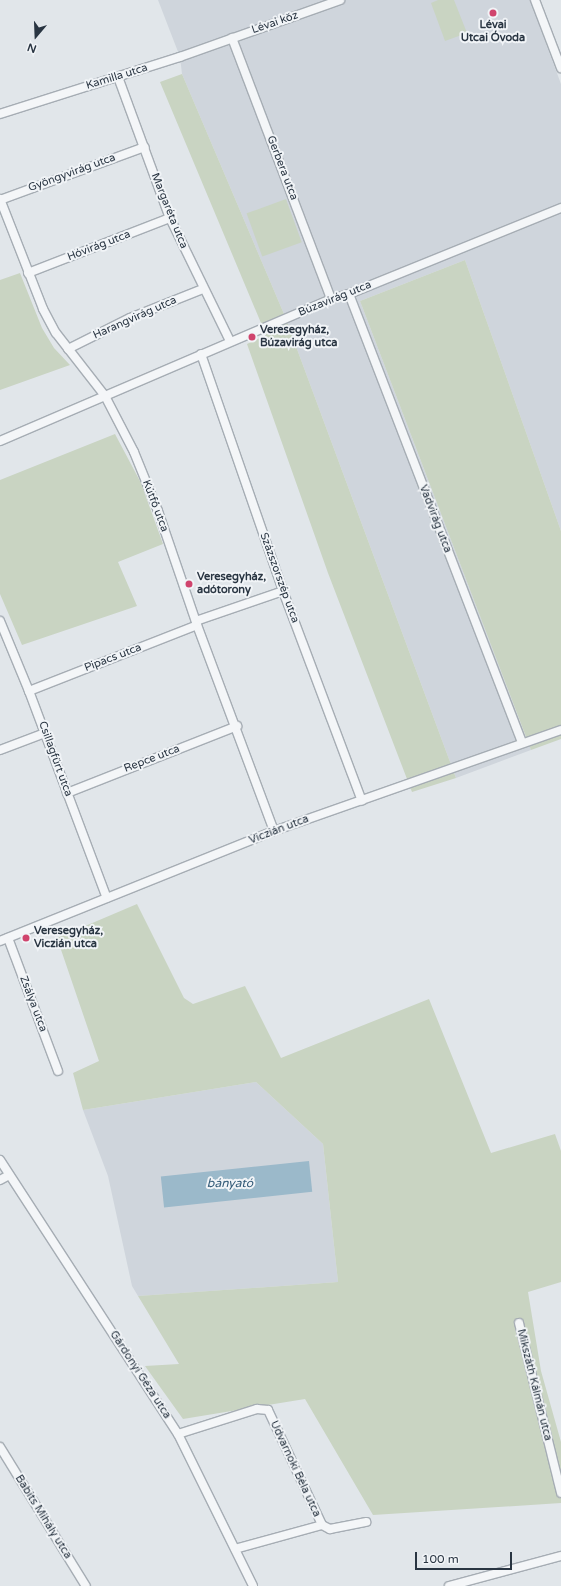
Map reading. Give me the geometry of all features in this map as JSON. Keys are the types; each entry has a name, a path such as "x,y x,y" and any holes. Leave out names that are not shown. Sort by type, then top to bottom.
{"street":[{"name":"Lévai köz","path":"232,38 340,0"},
{"path":"535,0 561,68"},
{"name":"Kamilla utca","path":"0,114 118,77 232,38"},
{"name":"Gerbera utca","path":"232,38 331,298"},
{"name":"Margaréta utca","path":"118,77 170,218 203,289 230,341"},
{"name":"Gyöngyvirág utca","path":"0,199 145,147"},
{"name":"Kútfő utca","path":"0,199 43,309 68,349 105,396 134,452 155,503 197,623 237,726 274,831"},
{"name":"Búzavirág utca","path":"0,441 105,396 150,374 331,298 349,294 561,208"},
{"name":"Hóvirág utca","path":"28,273 170,218"},
{"name":"Harangvirág utca","path":"68,349 130,318 203,289"},
{"name":"Vadvirág utca","path":"349,294 522,744"},
{"name":"Százszorszép utca","path":"200,354 283,591 362,801"},
{"name":"Pipacs utca","path":"29,691 197,623 283,591"},
{"name":"Csillagfürt utca","path":"0,621 45,732 107,898"},
{"name":"Repce utca","path":"67,793 237,726"},
{"name":"Viczián utca","path":"4,939 274,831 561,730"},
{"path":"0,750 45,732"},
{"name":"Zsálya utca","path":"4,939 58,1071"},
{"name":"Gárdonyi Géza utca","path":"0,1160 178,1434 253,1586"},
{"path":"0,1180 9,1175"},
{"name":"Mikszáth Kálmán utca","path":"519,1323 561,1493"},
{"name":"Udvarnoki Béla utca","path":"178,1434 257,1409 268,1410 322,1525 330,1529 366,1522"},
{"name":"Babits Mihály utca","path":"0,1447 86,1586"},
{"path":"0,1466 8,1461"},
{"name":"Udvarnoki Béla utca","path":"235,1549 322,1525"},
{"path":"448,1586 561,1556"}],"shaded area":[{"path":"158,0 530,0 561,84 561,531 465,260 360,301 531,750 456,778 284,314 182,74 180,57"},
{"path":"256,1082 323,1144 338,1282 138,1296 132,1286 108,1176 83,1110"}],"green space":[{"path":"438,0 454,0 467,33 445,41 431,3"},
{"path":"182,74 284,314 456,778 412,792 328,573 247,344 266,335 160,82"},
{"path":"286,199 302,242 262,257 247,213"},
{"path":"465,260 561,531 561,739 531,750 360,301"},
{"path":"20,273 42,328 54,348 70,365 0,390 0,280"},
{"path":"115,434 141,483 163,544 118,562 137,606 22,645 0,594 0,480"},
{"path":"137,904 184,998 193,1004 245,986 281,1058 429,999 491,1153 555,1134 561,1151 561,1282 528,1292 541,1371 561,1442 561,1503 373,1515 305,1399 183,1419 145,1366 179,1364 138,1296 338,1282 323,1144 256,1082 83,1110 73,1073 99,1061 57,938"}],"water":[{"name":"bányató","path":"309,1161 312,1192 164,1207 161,1177"}],"place":[{"name":"Lévai Utcai Óvoda","path":"493,13"},
{"name":"Veresegyház, Búzavirág utca","path":"252,337"},
{"name":"Veresegyház, adótorony","path":"189,584"},
{"name":"Veresegyház, Viczián utca","path":"26,938"}]}
